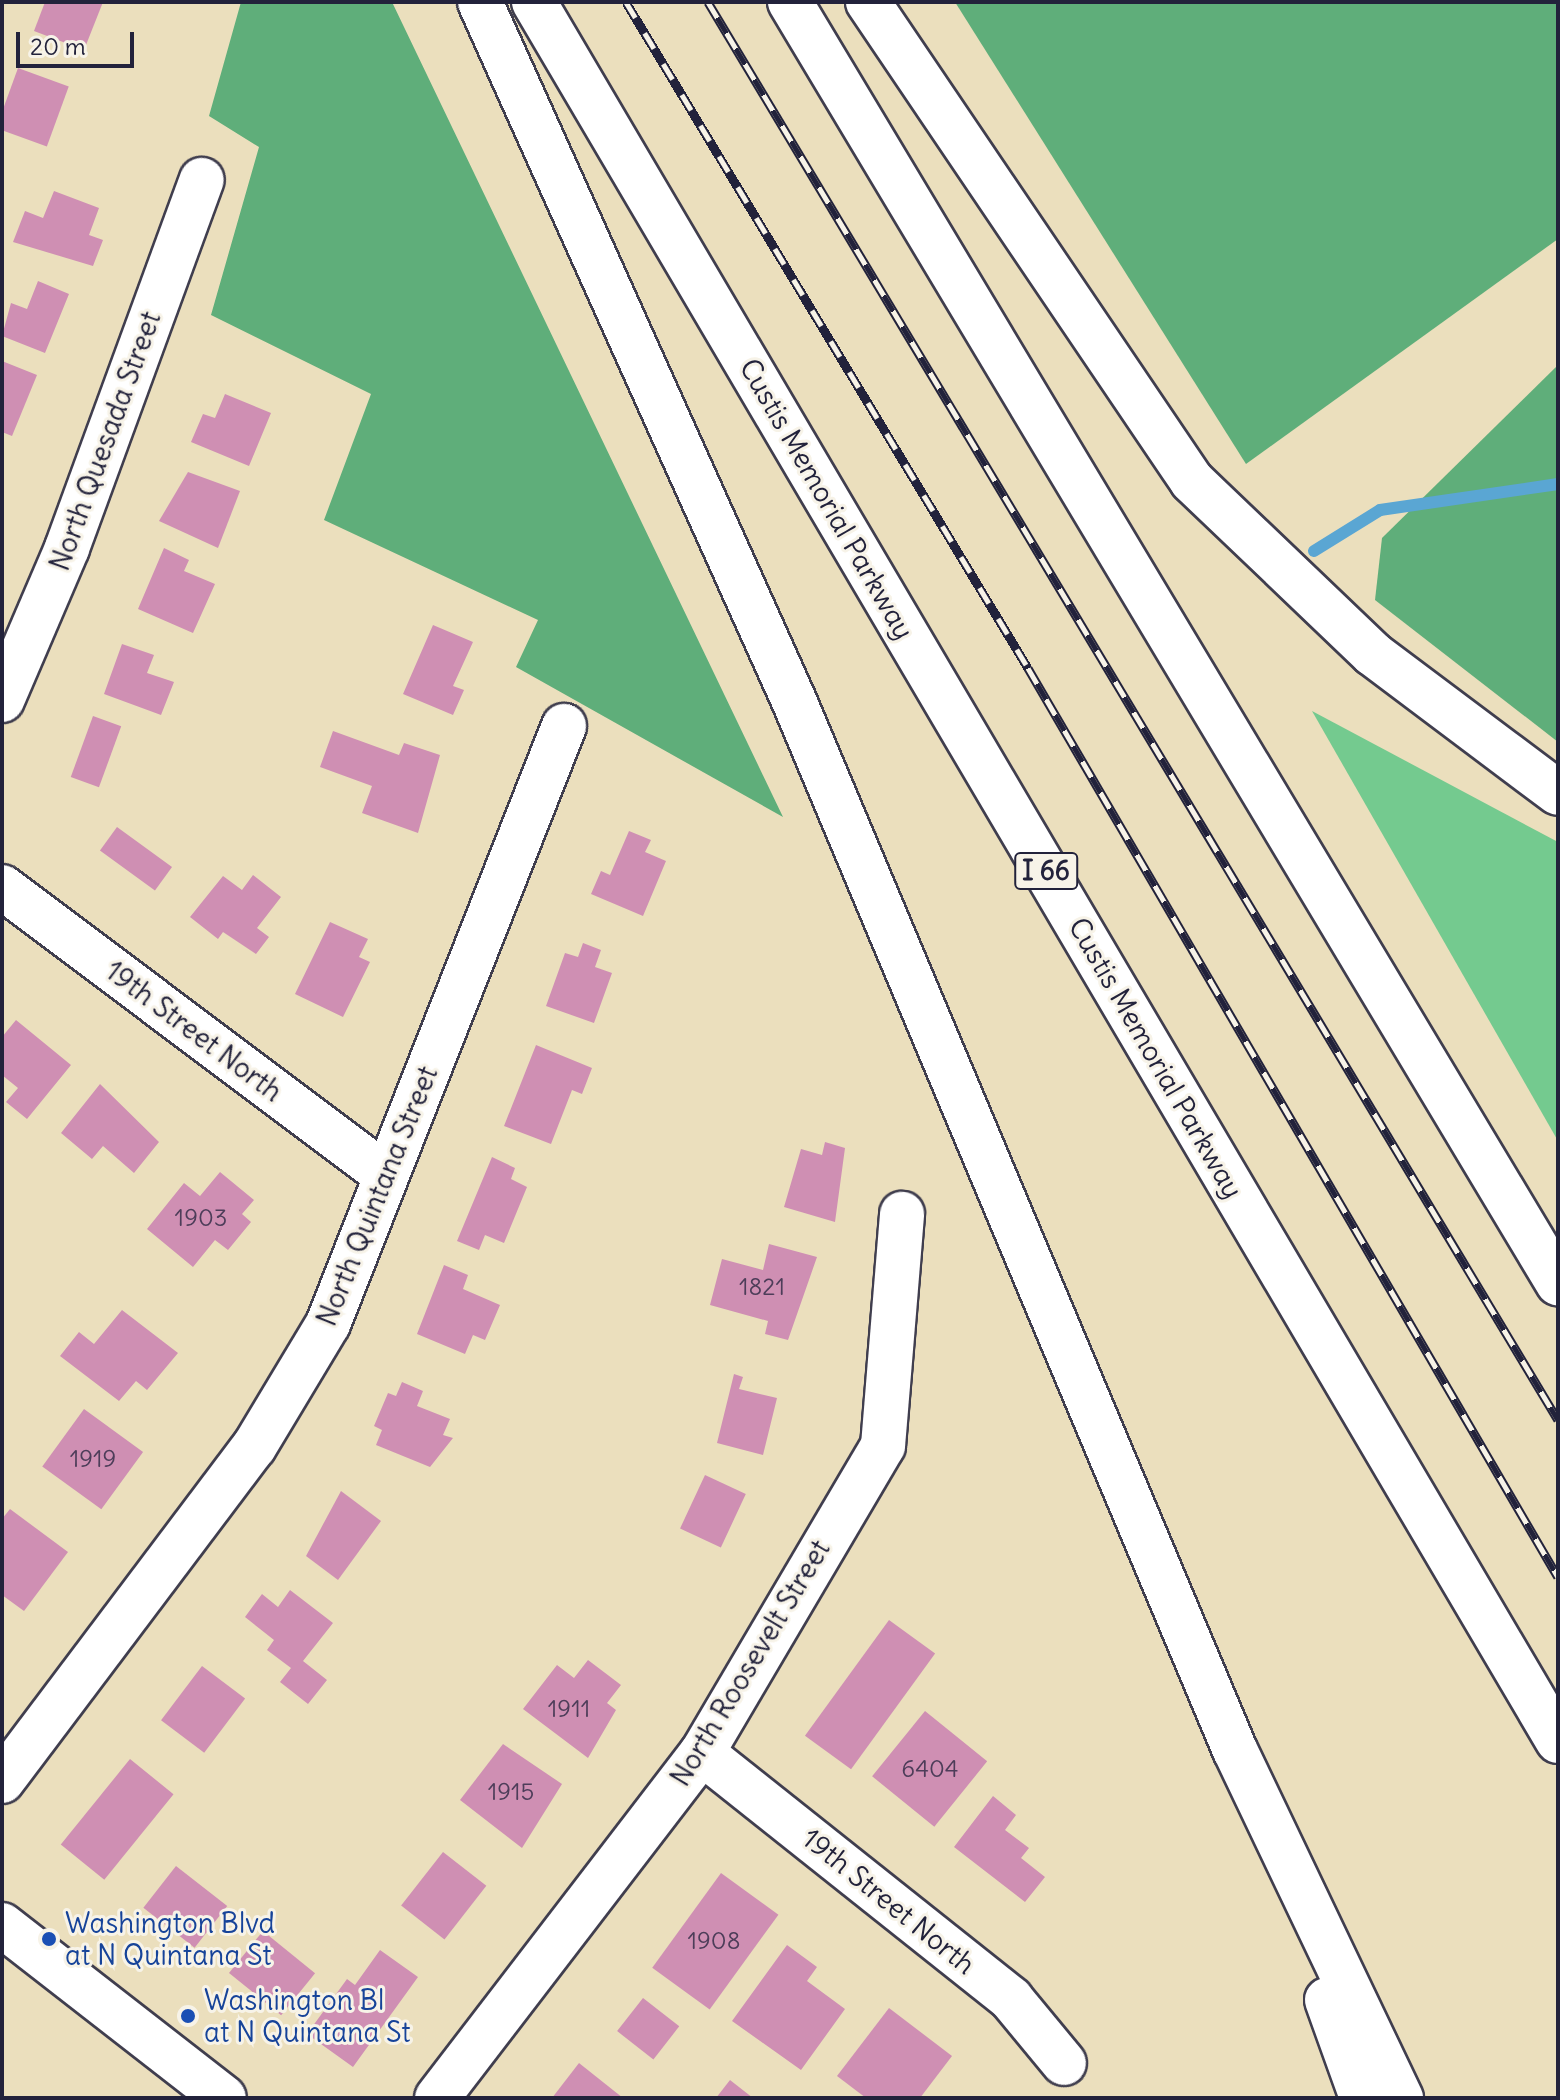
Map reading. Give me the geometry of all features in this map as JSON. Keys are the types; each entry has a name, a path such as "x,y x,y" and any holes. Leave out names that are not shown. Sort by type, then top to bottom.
{"main road":[{"path":"480,2 789,689 1235,1750 1401,2098"},
{"name":"Custis Memorial Parkway","path":"534,2 1558,1741"},
{"path":"790,2 1558,1283"},
{"path":"868,2 1192,481 1373,654 1558,793"},
{"name":"North Quesada Street","path":"2,700 67,548 202,180"},
{"name":"North Quintana Street","path":"2,1781 285,1401 346,1284 385,1175 564,726"},
{"name":"19th Street North","path":"2,887 385,1175"},
{"name":"North Roosevelt Street","path":"437,2098 702,1753 883,1446 902,1214"},
{"name":"19th Street North","path":"702,1753 1011,1999 1064,2063"},
{"path":"1283,1848 1362,2098"},
{"path":"2,1925 224,2098"}],"green space":[{"path":"241,2 392,2 783,817 516,667 538,620 324,520 371,394 211,315 259,147 209,116"},
{"path":"955,2 1558,2 1558,239 1246,464"},
{"path":"1558,365 1558,742 1375,600 1382,538"},
{"path":"1312,711 1558,842 1558,1141"}],"building":[{"path":"45,2 103,2 84,50 34,31"},
{"path":"18,68 69,86 47,147 2,130 2,112"},
{"path":"54,191 99,208 89,235 103,240 93,266 13,242 25,211 43,218"},
{"path":"38,281 69,294 45,353 2,336 11,303 27,309"},
{"path":"2,361 37,375 12,436 2,432"},
{"path":"225,394 271,413 249,466 191,442 203,414 215,418"},
{"path":"188,472 240,491 218,548 159,521"},
{"path":"164,548 189,560 184,571 215,584 193,633 138,609"},
{"path":"433,625 473,642 453,686 464,690 453,715 403,694"},
{"path":"122,644 154,655 147,673 174,682 161,715 104,694"},
{"path":"93,716 121,726 99,787 71,777"},
{"path":"333,731 399,755 404,743 440,755 418,833 362,813 372,786 320,767"},
{"path":"117,827 172,867 155,890 100,850"},
{"path":"629,831 651,840 645,852 666,861 643,916 591,894 601,871 610,875"},
{"path":"253,875 281,897 257,928 269,937 256,954 223,932 218,939 190,917 223,876 242,890"},
{"path":"330,922 368,939 359,957 370,962 343,1017 295,994"},
{"path":"583,943 601,950 595,967 612,973 594,1023 546,1006 565,953 578,957"},
{"path":"16,1020 71,1065 27,1119 6,1102 18,1088 2,1075 2,1037"},
{"path":"536,1045 592,1068 582,1094 572,1090 551,1144 504,1126"},
{"path":"100,1084 159,1142 134,1173 103,1146 92,1159 61,1133"},
{"path":"825,1142 845,1148 835,1222 784,1207 801,1149 822,1155"},
{"path":"492,1157 515,1168 511,1179 527,1187 504,1243 485,1235 479,1250 457,1241"},
{"path":"220,1172 254,1200 242,1214 251,1222 228,1250 215,1240 193,1267 147,1229 184,1183 200,1196"},
{"path":"769,1244 817,1257 788,1340 765,1334 768,1321 710,1305 722,1259 763,1270"},
{"path":"444,1265 468,1275 463,1289 500,1305 485,1340 473,1335 465,1354 417,1334"},
{"path":"122,1310 178,1353 147,1390 136,1381 119,1401 60,1356 79,1332 94,1344"},
{"path":"734,1374 743,1377 739,1389 777,1398 763,1455 717,1443"},
{"path":"402,1382 423,1391 417,1406 450,1419 443,1435 453,1438 430,1467 376,1445 382,1430 374,1426 388,1393 396,1396"},
{"path":"84,1409 143,1452 101,1509 42,1466"},
{"path":"705,1475 746,1494 721,1547 680,1528"},
{"path":"341,1491 381,1521 338,1580 306,1556"},
{"path":"10,1509 68,1552 24,1611 2,1595 2,1519"},
{"path":"290,1590 333,1623 303,1661 327,1680 308,1704 280,1682 291,1668 267,1650 274,1640 245,1617 262,1594 278,1607"},
{"path":"889,1620 935,1654 851,1769 805,1736"},
{"path":"588,1660 621,1685 607,1703 616,1710 588,1758 523,1709 557,1665 574,1678"},
{"path":"202,1666 245,1698 204,1753 161,1720"},
{"path":"925,1711 987,1761 934,1827 872,1776"},
{"path":"503,1744 562,1784 522,1848 460,1800"},
{"path":"130,1759 174,1794 104,1880 61,1844"},
{"path":"993,1796 1016,1815 1005,1830 1029,1848 1021,1858 1045,1877 1025,1902 954,1847"},
{"path":"443,1852 486,1886 444,1939 401,1906"},
{"path":"176,1866 227,1906 195,1948 143,1908"},
{"path":"721,1873 778,1915 710,2009 652,1968"},
{"path":"263,1931 315,1973 281,2015 229,1973"},
{"path":"787,1945 817,1967 807,1981 845,2009 801,2070 732,2021"},
{"path":"380,1950 418,1977 353,2067 307,2034 347,1979 355,1985"},
{"path":"643,1998 679,2026 653,2059 617,2031"},
{"path":"889,2008 952,2056 920,2098 866,2098 837,2076"},
{"path":"579,2063 623,2098 552,2098"},
{"path":"730,2080 753,2098 716,2098"}],"waterway":[{"path":"1314,551 1380,510 1558,484"}],"railway":[{"path":"626,2 1028,668 1558,1577"},
{"path":"708,2 1558,1420"}],"place":[{"name":"Washington Blvd at N Quintana St","path":"49,1939"},
{"name":"Washington Bl at N Quintana St","path":"188,2016"}]}
